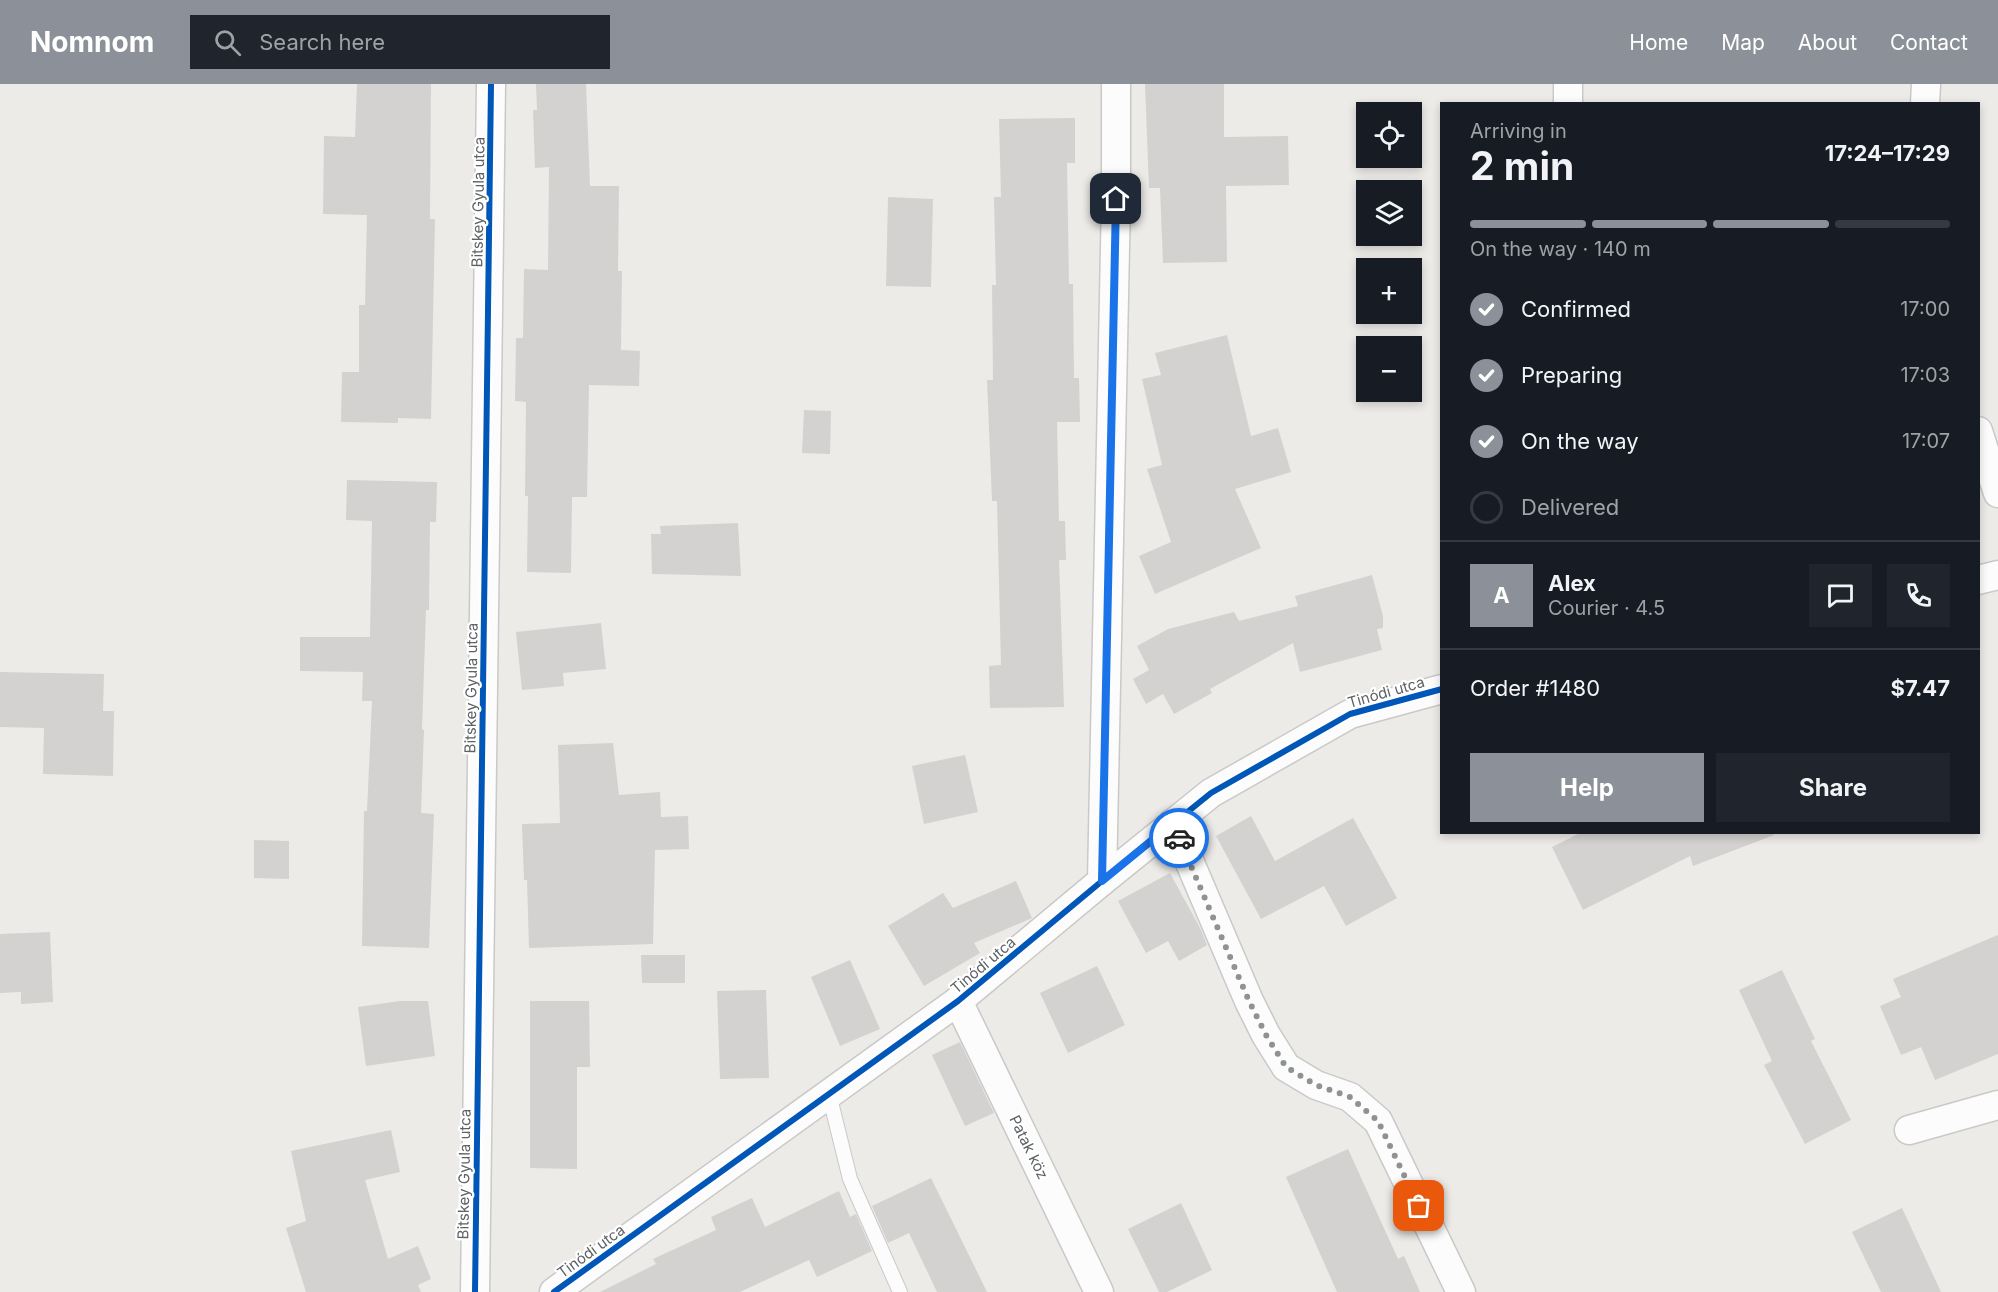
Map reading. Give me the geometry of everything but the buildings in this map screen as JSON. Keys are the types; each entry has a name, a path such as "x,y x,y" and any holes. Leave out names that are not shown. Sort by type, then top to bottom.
{"street":[{"name":"Bitskey Gyula utca","path":"475,1292 491,84"},
{"path":"1102,881 1116,211 1116,84"},
{"path":"1568,84 1568,102"},
{"path":"1925,102 1926,84"},
{"path":"1980,437 1998,493"},
{"path":"1980,580 1998,575"},
{"name":"Tinódi utca","path":"554,1292 958,1001 1211,793 1350,714 1440,690"},
{"path":"1173,823 1249,1001 1271,1043 1286,1067 1316,1085 1350,1097 1378,1121 1461,1292"},
{"name":"Patak köz","path":"958,1001 1099,1292"},
{"path":"1909,1130 1998,1105"}],"lane":[{"path":"829,1094 850,1179 900,1292"}],"cycle path":[{"path":"475,1292 491,84"},
{"path":"554,1292 958,1001 1211,793 1350,714 1440,690"}],"way so far":[{"path":"1179,838 1249,1001 1286,1067 1316,1085 1350,1097 1378,1121 1419,1206"}],"route":[{"path":"1116,199 1102,881 1173,823 1179,838"}]}
